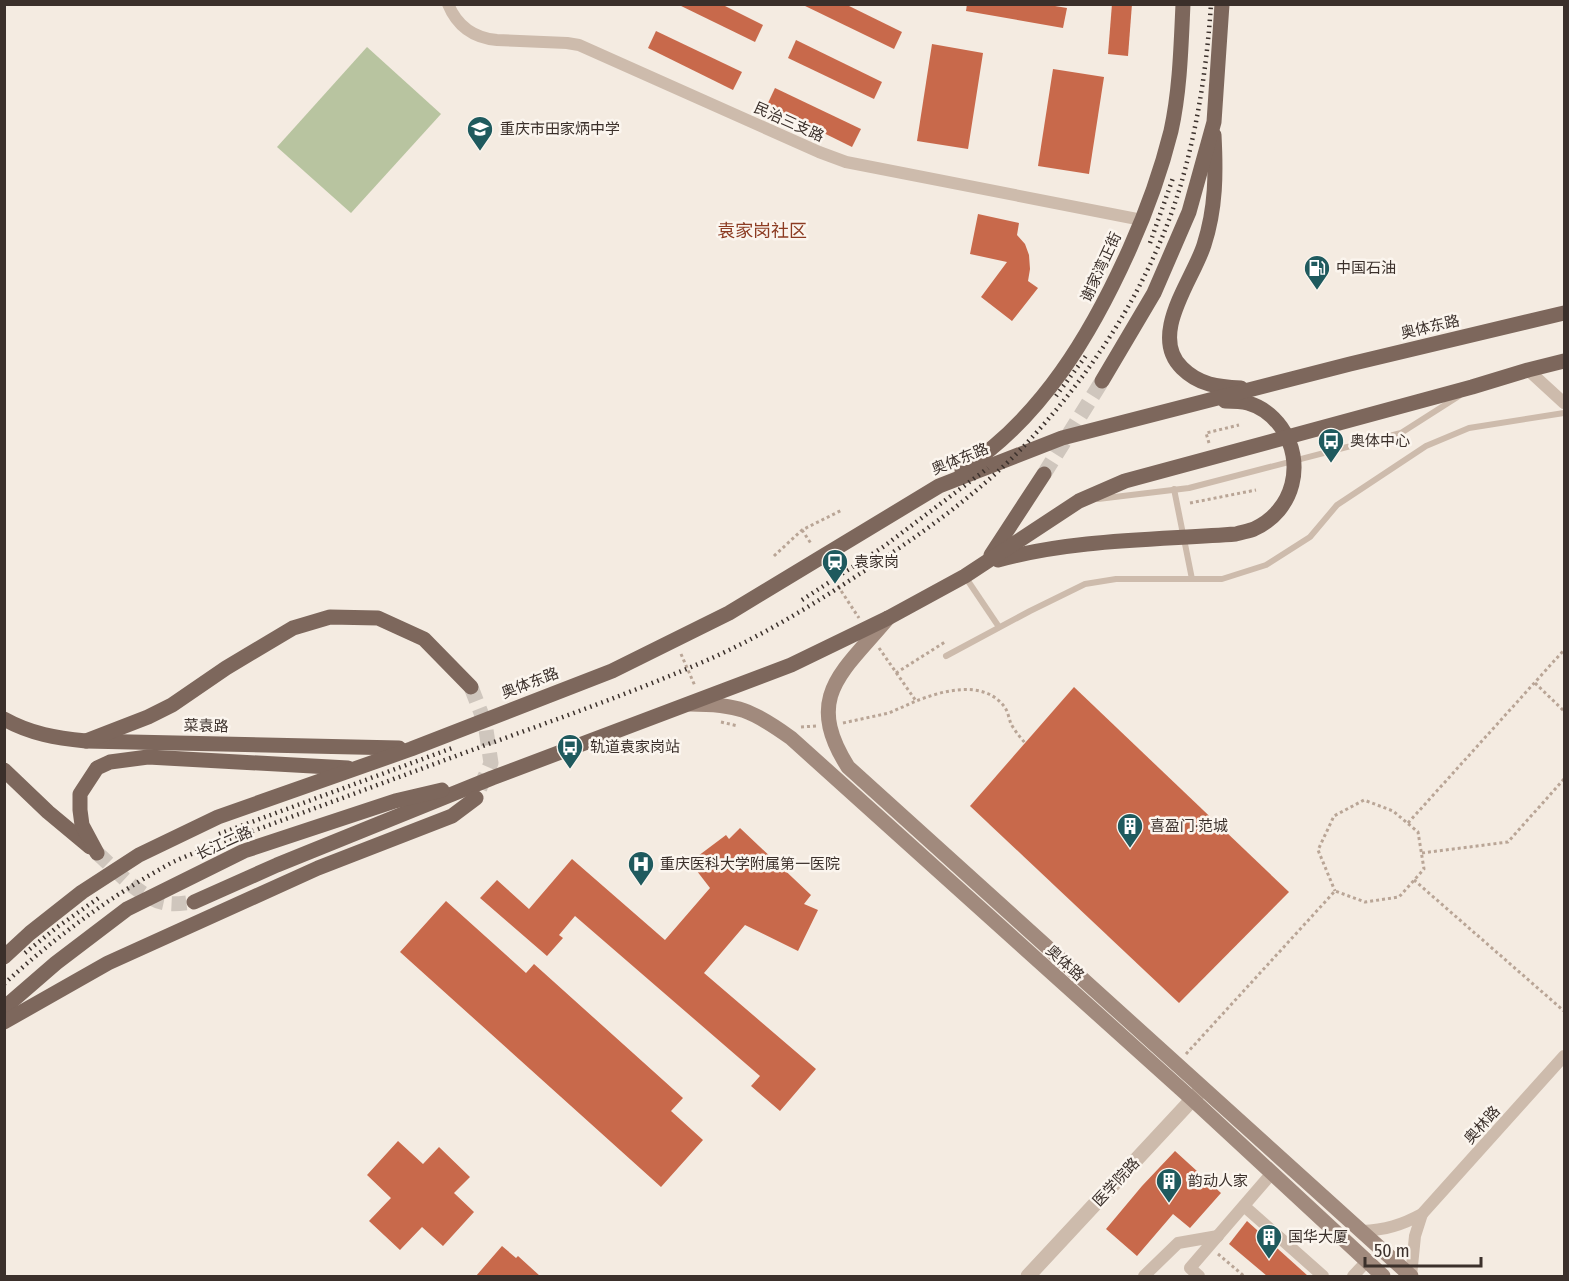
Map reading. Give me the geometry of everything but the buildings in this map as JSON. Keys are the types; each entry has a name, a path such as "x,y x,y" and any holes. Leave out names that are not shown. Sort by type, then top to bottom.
{"main road":[{"name":"谢家湾正街","path":"939,486 997,445 1024,418 1081,345 1104,305 1142,220 1159,174 1171,131 1179,85 1183,4"},
{"path":"1222,4 1214,122 1216,181 1212,217 1204,247 1174,314 1168,340 1178,365 1189,375 1217,387 1256,389"},
{"path":"1102,381 1154,293 1185,222 1214,122"},
{"name":"奥体东路","path":"411,749 612,671 729,613 939,486 1062,438 1350,364 1564,313"},
{"path":"194,902 277,865 492,778 791,664 888,618 965,576 1079,501 1125,481 1564,362"},
{"path":"986,563 1033,550 1068,545 1236,534 1254,529 1268,520 1285,501 1293,482 1295,470 1291,446 1278,423 1264,411 1248,403 1215,399"},
{"path":"986,563 1044,474"},
{"path":"86,741 148,717 172,705 226,668 293,628 330,617 378,618 424,639 471,687"},
{"name":"奥体路","path":"888,618 841,674 831,691 828,711 829,728 836,748 848,767 1411,1276"},
{"name":"奥体路","path":"687,704 720,704 740,708 762,717 791,738 1383,1276"},
{"name":"菜袁路","path":"4,719 22,729 49,737 86,741 411,749"},
{"name":"长江二路","path":"4,957 82,892 139,855 218,817 411,749"},
{"path":"4,770 48,812 97,853 82,825 80,794 97,768 110,762 148,757 354,768"},
{"name":"长江二路","path":"4,1008 56,963 127,909 244,851 395,801 492,778"},
{"path":"4,1022 108,963 318,868 452,816 476,798"}],"street":[{"name":"民治三支路","path":"447,4 455,20 474,34 486,39 579,45 846,162 1142,220"},
{"path":"1528,370 1564,403"},
{"name":"奥林路","path":"1362,1231 1385,1230 1422,1214 1564,1056"},
{"name":"医学院路","path":"1035,1274 1203,1088"},
{"path":"1199,1276 1190,1268 1272,1173"},
{"path":"1244,1206 1323,1276"},
{"name":"奥林路","path":"1411,1276 1414,1236 1422,1214"},
{"path":"1144,1276 1178,1243 1213,1240"},
{"path":"1353,1276 1367,1261"}],"lane":[{"path":"1079,501 1189,488 1401,434 1472,387"},
{"path":"946,656 1085,584 1116,579 1222,579 1266,565 1310,537 1337,505 1426,446 1469,428 1564,413"},
{"path":"1174,489 1192,579"},
{"path":"965,576 999,627"}],"path":[{"path":"1206,433 1239,425"},
{"path":"1190,503 1256,490"},
{"path":"774,556 802,531 842,510"},
{"path":"802,531 815,551"},
{"path":"828,571 860,619"},
{"path":"896,673 945,642"},
{"path":"878,646 916,701"},
{"path":"678,647 696,688"},
{"path":"1408,823 1564,650"},
{"path":"1535,683 1564,711"},
{"path":"837,723 854,722 889,713 935,694 962,689 984,691 1004,706 1012,727 1025,743"},
{"path":"720,722 742,727"},
{"path":"799,727 820,725"},
{"path":"1422,853 1508,842 1564,779"},
{"path":"1364,800 1393,811 1418,832 1422,853 1424,869 1399,897 1365,902 1335,891 1318,850 1334,816 1364,800"},
{"path":"1414,880 1564,1011"},
{"path":"1177,1064 1335,891"},
{"path":"1213,1240 1244,1276"}],"green space":[{"path":"367,47 441,114 351,213 277,147"}],"tunnel":[{"path":"1044,474 1102,381"},
{"path":"471,687 485,723 491,763 479,790"},
{"path":"97,853 137,889 155,900 169,904 194,902"}],"railway":[{"path":"4,984 85,918 128,888 173,862 598,704 712,658 768,630 823,598 902,546 966,499 1024,446 1074,388 1118,324 1154,256 1181,184 1192,140 1201,95 1211,4"},
{"path":"1150,243 1173,178"},
{"path":"1056,396 1088,353"},
{"path":"802,600 883,547 988,468"},
{"path":"219,834 455,747"},
{"path":"25,953 100,897"}],"place":[{"name":"重庆市田家炳中学","path":"480,152"},
{"name":"中国石油","path":"1317,291"},
{"name":"奥体中心","path":"1331,464"},
{"name":"袁家岗","path":"835,585"},
{"name":"轨道袁家岗站","path":"570,770"},
{"name":"喜盈门·范城","path":"1130,849"},
{"name":"重庆医科大学附属第一医院","path":"641,887"},
{"name":"韵动人家","path":"1169,1204"},
{"name":"国华大厦","path":"1269,1260"}],"district":[{"name":"袁家岗社区","path":"762,231"}]}
